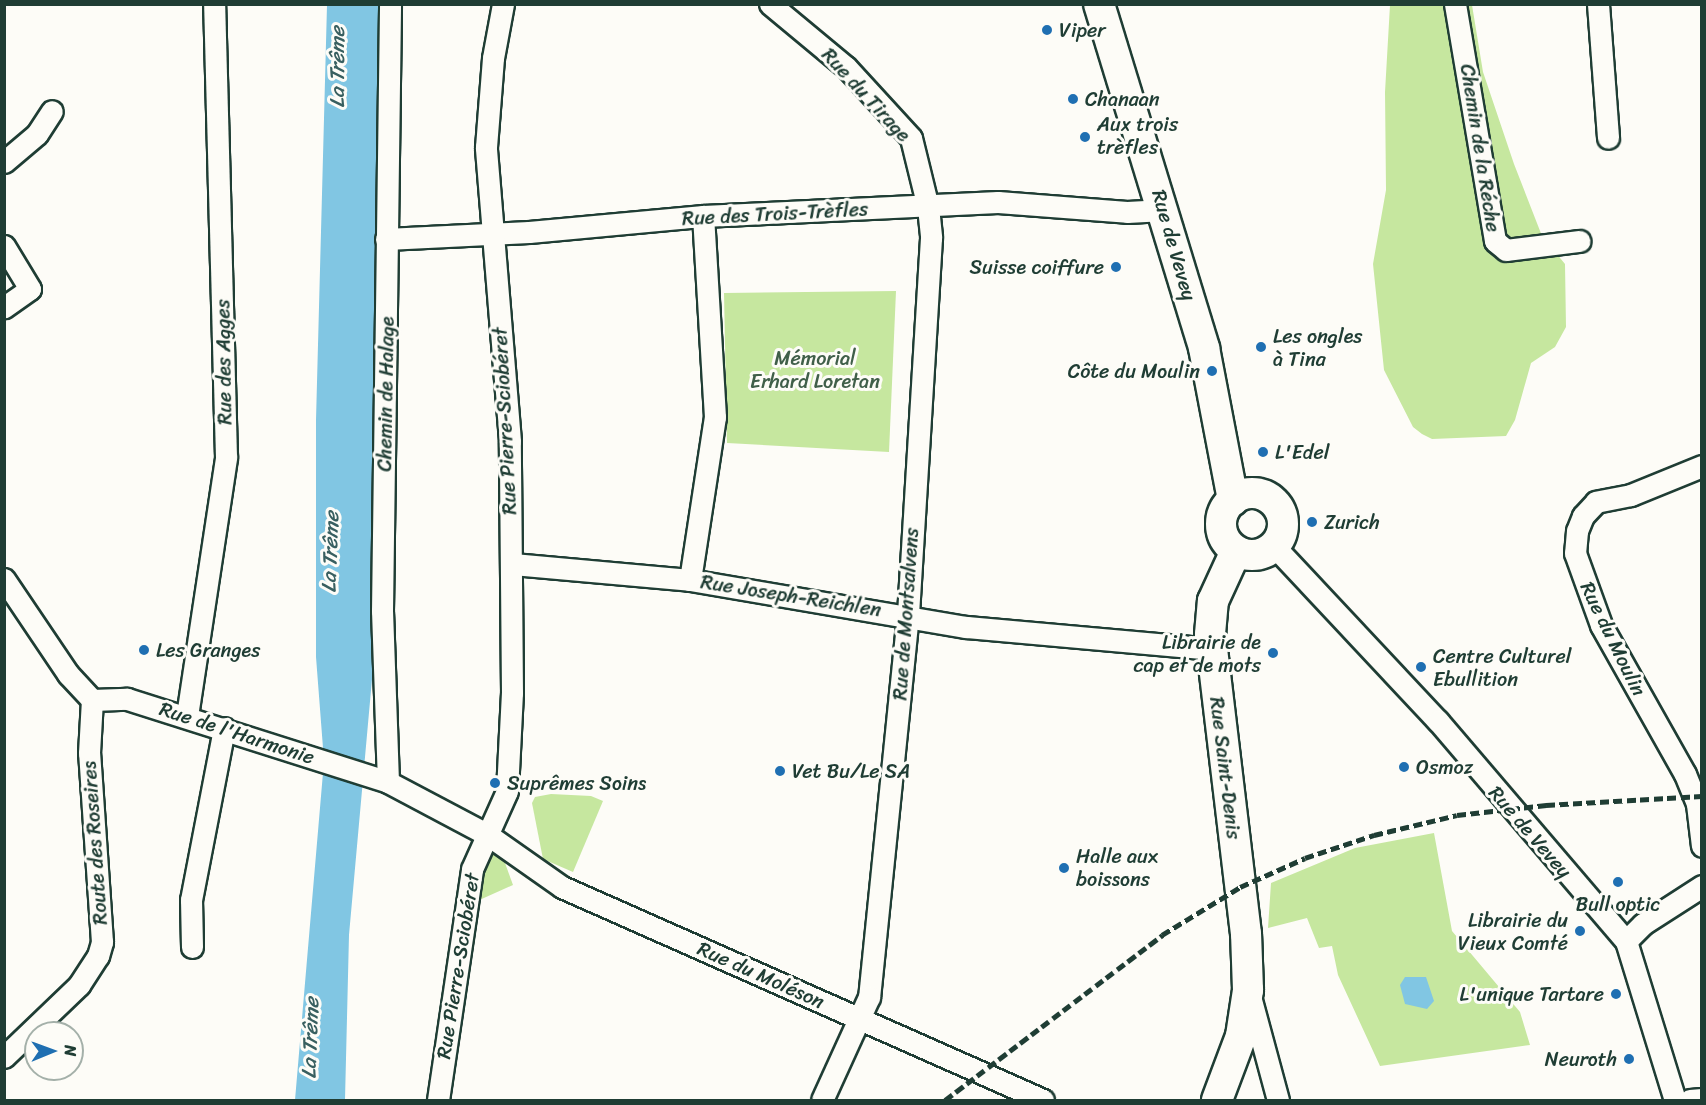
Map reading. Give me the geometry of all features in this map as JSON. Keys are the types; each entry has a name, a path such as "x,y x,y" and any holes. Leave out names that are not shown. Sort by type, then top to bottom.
{"main road":[{"name":"Rue de Vevey","path":"1098,4 1164,210 1245,497"},
{"path":"1245,497 1276,505 1283,527 1274,546 1256,555 1236,551 1227,543 1221,522 1245,497"},
{"name":"Rue Saint-Denis","path":"1216,1101 1241,1036 1248,990 1244,922 1211,649 1213,601 1236,551"}],"street":[{"name":"Rue des Agges","path":"187,716 226,457 214,4"},
{"name":"Chemin de Halage","path":"383,781 382,611 390,4"},
{"name":"Rue Pierre-Sciobéret","path":"438,1101 471,868 507,791 512,564 510,441 486,147 493,58 503,4"},
{"name":"Rue du Tirage","path":"770,4 846,67 911,138 928,207"},
{"name":"Chemin de la Réche","path":"1455,4 1495,241 1506,250 1579,241"},
{"path":"1598,4 1608,138"},
{"path":"4,162 38,134 52,111"},
{"name":"Rue des Trois-Trèfles","path":"386,239 492,234 703,216 998,202 1127,212 1164,210"},
{"name":"Rue de Montsalvens","path":"822,1101 869,997 908,614 930,249 928,207"},
{"path":"690,580 715,417 703,216"},
{"path":"4,246 30,290 4,307"},
{"name":"Rue du Moulin","path":"1701,466 1631,495 1596,502 1583,516 1576,531 1575,553 1601,625 1685,774 1697,804 1701,846"},
{"name":"Rue de Vevey","path":"1274,546 1438,722 1626,941 1675,1101"},
{"name":"Rue Joseph-Reichlen","path":"512,564 690,580 908,614 966,627 1211,649"},
{"path":"4,579 68,674 92,700"},
{"name":"Rue de l'Harmonie","path":"92,700 127,699 187,716 383,781"},
{"name":"Route des Roseires","path":"4,1057 79,985 98,956 102,942 101,887 88,753 92,700"},
{"path":"192,947 191,900 224,728"},
{"path":"383,781 488,835"},
{"name":"Rue du Moléson","path":"488,835 562,887 860,1018 1033,1099"},
{"path":"1626,941 1643,924 1701,886"},
{"name":"Rue Saint-Denis","path":"1248,990 1278,1101"},
{"path":"1690,1101 1701,1099"}],"green space":[{"path":"1390,5 1472,5 1483,72 1514,164 1542,236 1565,264 1566,327 1555,347 1531,363 1515,420 1506,436 1432,439 1422,434 1413,427 1384,370 1373,264 1386,190 1385,92"},
{"name":"Mémorial Erhard Loretan","path":"896,291 889,452 727,443 724,293"},
{"path":"551,794 591,796 603,801 573,872 543,859 532,803 535,797"},
{"path":"1434,833 1452,931 1520,1012 1530,1045 1380,1066 1338,975 1332,946 1319,948 1307,918 1268,928 1271,883 1355,848"},
{"path":"487,850 501,852 513,885 475,902 479,866"}],"water":[{"name":"La Trême","path":"327,5 381,5 374,657 349,935 345,1100 295,1100 324,761 316,657 316,420"},
{"path":"1405,977 1426,977 1434,1001 1427,1009 1405,1004 1400,985"}],"railway":[{"path":"945,1100 1162,935 1240,887 1305,858 1374,835 1457,815 1546,805 1702,796"}],"place":[{"name":"Viper","path":"1047,30"},
{"name":"Chanaan","path":"1073,99"},
{"name":"Aux trois trèfles","path":"1085,137"},
{"name":"Suisse coiffure","path":"1116,267"},
{"name":"Les ongles à Tina","path":"1261,347"},
{"name":"Côte du Moulin","path":"1212,371"},
{"name":"L'Edel","path":"1263,452"},
{"name":"Zurich","path":"1312,522"},
{"name":"Les Granges","path":"144,650"},
{"name":"Librairie de cap et de mots","path":"1273,653"},
{"name":"Centre Culturel Ebullition","path":"1421,667"},
{"name":"Osmoz","path":"1404,767"},
{"name":"Vet Bu/Le SA","path":"780,771"},
{"name":"Suprêmes Soins","path":"495,783"},
{"name":"Halle aux boissons","path":"1064,868"},
{"name":"Bull optic","path":"1618,882"},
{"name":"Librairie du Vieux Comté","path":"1580,931"},
{"name":"L'unique Tartare","path":"1616,994"},
{"name":"Neuroth","path":"1629,1059"}]}
